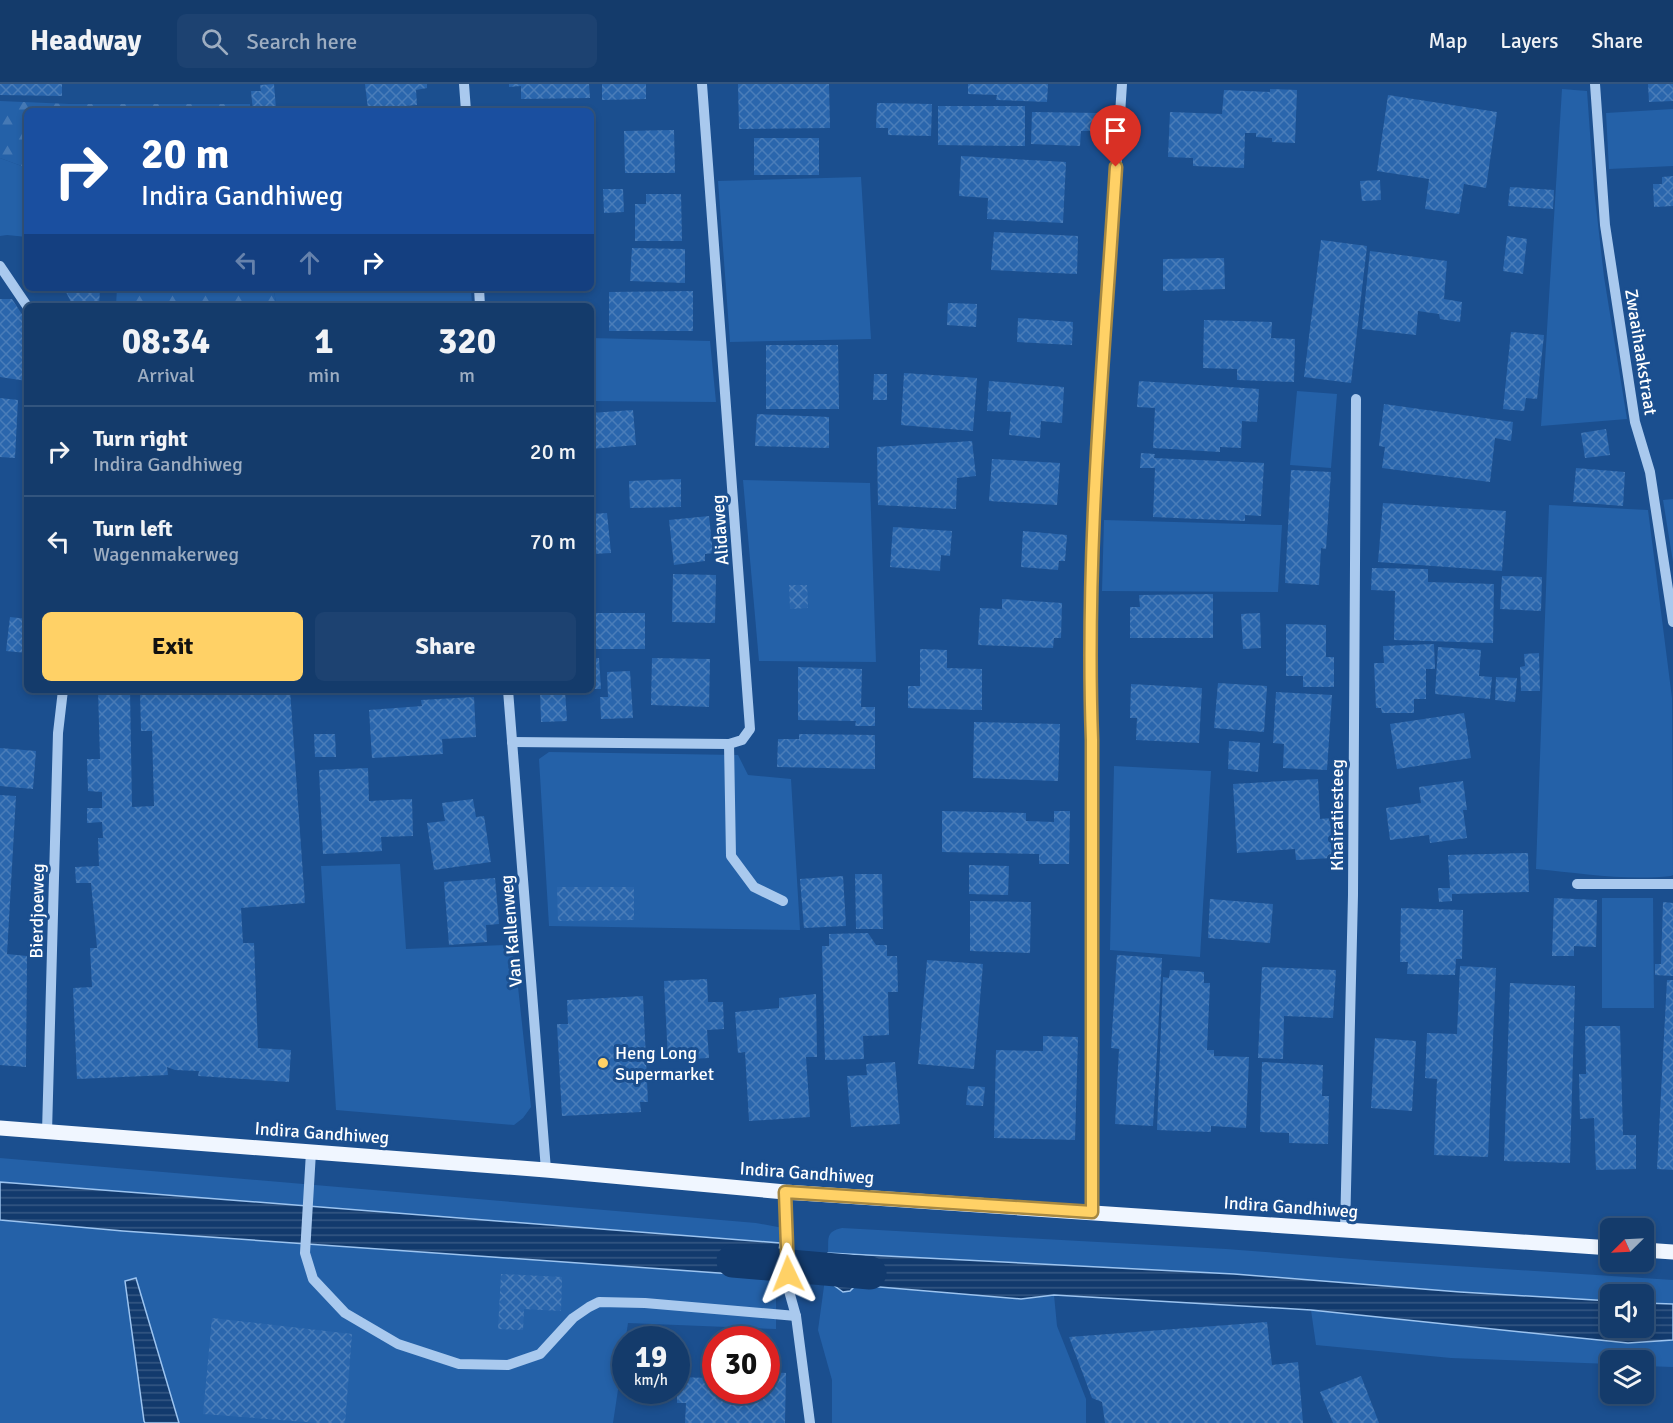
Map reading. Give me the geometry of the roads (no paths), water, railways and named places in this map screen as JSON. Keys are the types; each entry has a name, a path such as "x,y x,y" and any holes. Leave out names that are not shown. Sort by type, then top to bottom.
{"main road":[{"name":"Indira Gandhiweg","path":"0,1128 546,1170 785,1192 1600,1247"},
{"path":"1654,1251 1673,1252"}],"street":[{"path":"464,84 466,108"},
{"name":"Alidaweg","path":"702,84 751,722 750,729 742,740 729,744"},
{"path":"1092,1212 1090,664 1095,457 1122,84"},
{"name":"Zwaaihaakstraat","path":"1595,84 1605,225 1635,422 1650,472 1673,622"},
{"path":"0,266 25,303"},
{"name":"Khairatiesteeg","path":"1345,1231 1353,896 1356,399"},
{"name":"Bierdjoeweg","path":"47,1132 58,733 63,693"},
{"name":"Van Kallenweg","path":"508,693 546,1170"},
{"path":"512,742 729,744 731,856 754,887 783,901"},
{"path":"1577,884 1673,884"},
{"path":"311,1152 304,1253 313,1279 345,1313 398,1344 459,1364 508,1365 540,1354 573,1318 599,1302 645,1303 795,1316"},
{"path":"785,1192 789,1291 795,1316 810,1423"}],"waterway":[{"path":"733,1261 870,1273"}],"place":[{"name":"Heng Long Supermarket","path":"603,1063"}]}
